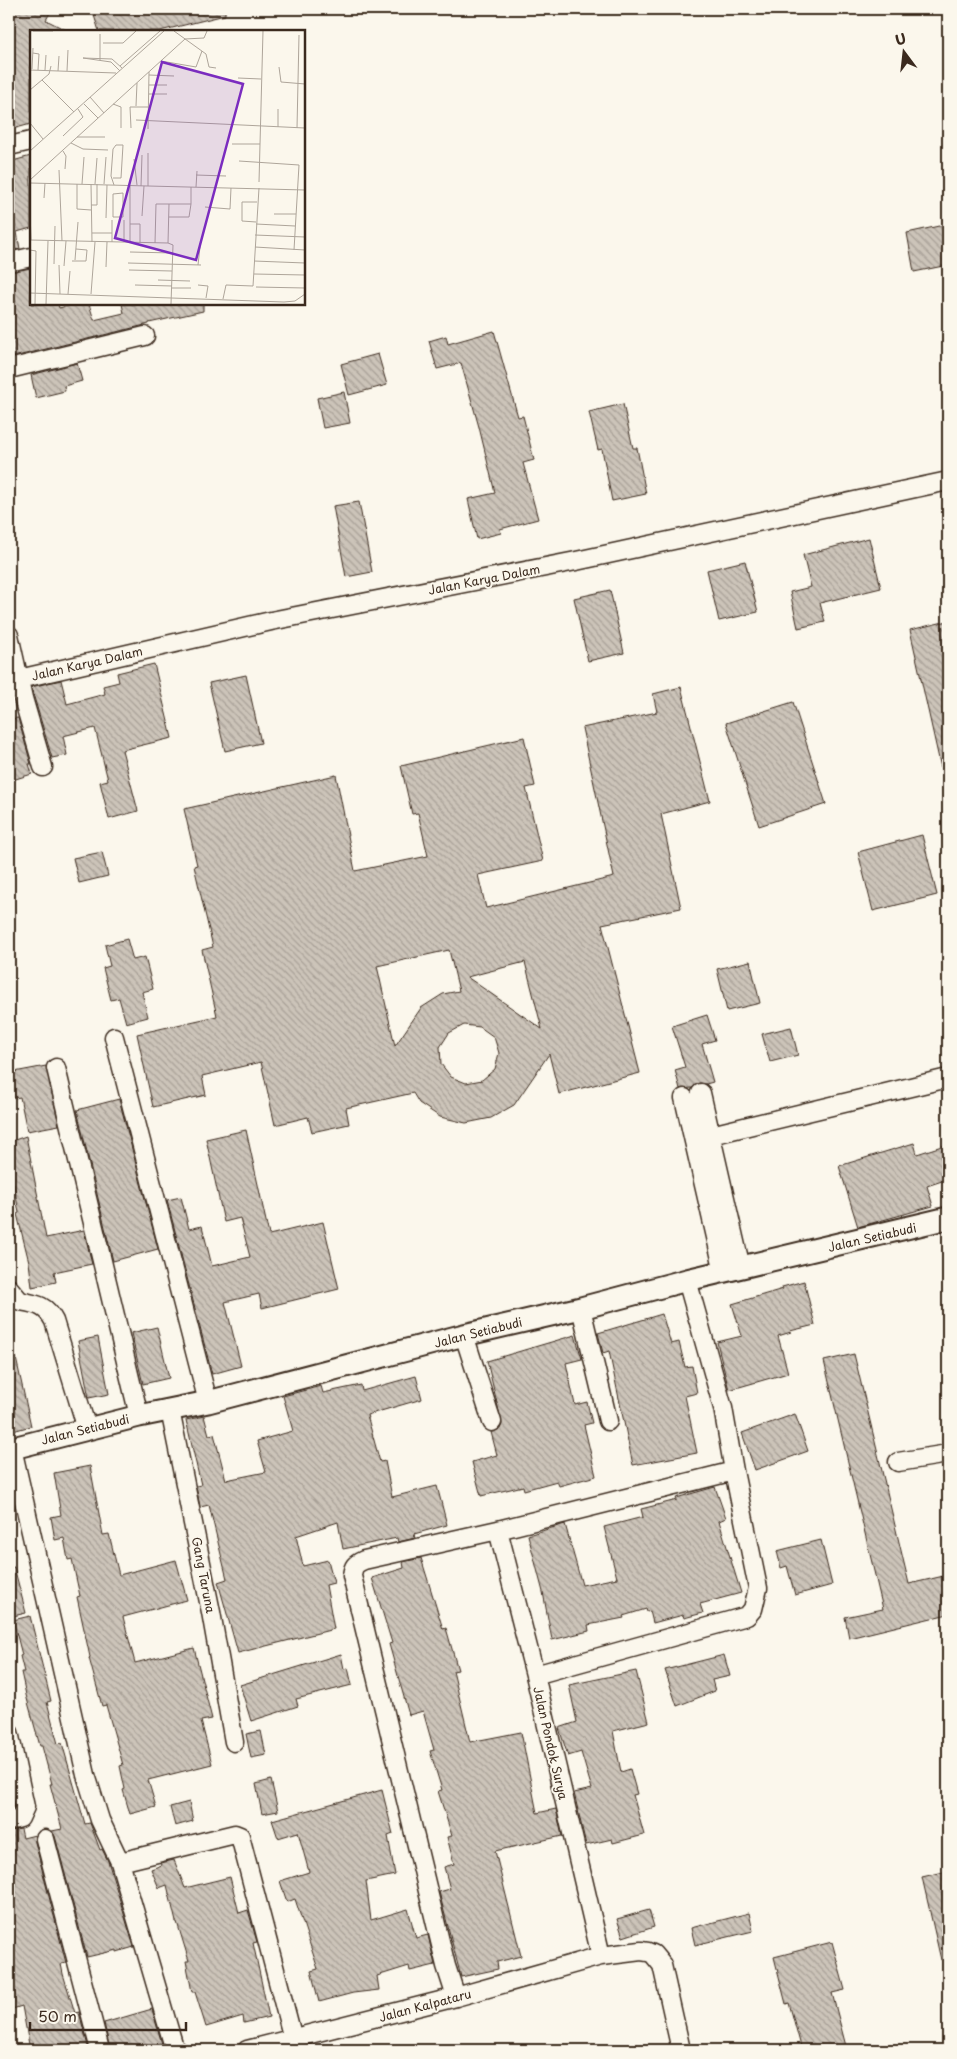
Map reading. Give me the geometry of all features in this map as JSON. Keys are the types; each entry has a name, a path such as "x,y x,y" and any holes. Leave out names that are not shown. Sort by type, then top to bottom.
{"street":[{"path":"9,146 30,141"},
{"path":"9,262 30,257"},
{"path":"9,369 145,336"},
{"name":"Jalan Karya Dalam","path":"14,678 271,621 576,561 948,482"},
{"path":"9,635 16,700 43,768"},
{"path":"114,1037 208,1402"},
{"path":"56,1068 139,1416"},
{"path":"711,1135 948,1078"},
{"path":"702,1093 711,1135 732,1270"},
{"path":"684,1098 732,1270"},
{"name":"Jalan Setiabudi","path":"11,1448 139,1416 208,1402 464,1335 948,1218"},
{"path":"535,1675 747,1616 754,1609 758,1588 723,1408 687,1280"},
{"path":"9,1288 20,1301 34,1303 49,1310 87,1429"},
{"path":"581,1308 608,1421"},
{"path":"464,1335 492,1422"},
{"name":"Gang Taruna","path":"170,1410 211,1612 234,1742"},
{"path":"11,1448 86,1775 100,1820 120,1862 174,2047"},
{"path":"898,1462 948,1454"},
{"path":"456,1997 446,1966 352,1576 355,1564 364,1560 498,1530 734,1471"},
{"name":"Jalan Pondok Surya","path":"498,1530 535,1675 601,1956"},
{"path":"9,1732 25,1807 20,1818 9,1821"},
{"path":"120,1862 235,1834 240,1836 293,2039"},
{"path":"45,1840 100,2050"},
{"name":"Jalan Kalpataru","path":"247,2050 456,1997 601,1956 641,1951 653,1954 662,1964 681,2050"}],"building":[{"path":"9,9 52,9 46,20 66,30 30,30 30,124 9,130"},
{"path":"92,9 117,9 118,14 139,9 225,9 225,15 164,30 99,30"},
{"path":"30,156 30,228 17,232 20,249 9,251 9,162"},
{"path":"948,224 948,265 914,272 907,233"},
{"path":"30,268 30,305 58,305 59,308 71,305 89,305 94,320 124,313 122,305 203,305 203,311 9,358 9,272"},
{"path":"494,331 518,417 523,416 534,460 523,463 538,519 500,529 501,533 477,539 468,499 495,493 479,427 461,363 437,369 429,341 446,336 448,344"},
{"path":"378,354 387,385 349,395 341,364"},
{"path":"77,363 82,381 64,386 65,391 36,398 31,375"},
{"path":"344,392 350,423 323,428 317,398"},
{"path":"623,404 633,448 637,448 646,494 612,501 602,449 598,450 589,412"},
{"path":"359,502 372,572 346,577 333,506"},
{"path":"869,538 881,588 820,603 825,622 798,628 790,592 811,587 803,555"},
{"path":"745,561 758,612 719,621 707,570"},
{"path":"610,590 624,653 588,661 574,598"},
{"path":"948,621 948,767 941,768 910,630"},
{"path":"154,664 172,738 122,750 138,811 109,819 100,782 108,780 95,728 63,736 67,755 52,758 31,687 61,680 67,704 105,694 103,686 119,682 117,673"},
{"path":"246,675 261,743 225,751 209,683"},
{"path":"681,687 710,801 661,814 681,908 602,924 640,1073 559,1094 549,1054 514,1105 491,1118 466,1123 440,1117 419,1103 413,1093 346,1108 349,1124 312,1132 308,1117 275,1125 261,1062 202,1076 206,1095 153,1107 137,1034 217,1016 202,950 213,947 194,866 197,865 184,809 336,775 355,871 428,856 418,813 412,814 401,766 524,737 535,786 526,788 543,861 478,875 486,908 614,877 582,728 657,712 653,694","holes":["449,950 459,991 443,994 421,1008 395,1046 377,966","525,962 542,1029 467,977","464,1025 480,1027 494,1037 499,1053 495,1069 482,1080 466,1083 451,1077 441,1064 440,1047 449,1033"]},
{"path":"793,702 826,804 759,826 726,723"},
{"path":"18,718 32,774 9,781 9,719"},
{"path":"922,835 937,895 873,911 858,852"},
{"path":"102,852 108,876 79,883 73,858"},
{"path":"127,939 133,960 145,957 153,989 142,992 148,1017 126,1023 119,998 111,1000 103,968 110,966 105,945"},
{"path":"750,961 760,1003 727,1011 717,969"},
{"path":"707,1015 715,1040 702,1044 713,1082 699,1083 692,1088 680,1089 675,1070 685,1067 672,1026"},
{"path":"791,1027 798,1055 770,1062 762,1034"},
{"path":"46,1066 59,1125 27,1131 20,1097 9,1099 9,1073"},
{"path":"119,1099 158,1249 113,1261 77,1110"},
{"path":"246,1130 269,1235 323,1222 339,1289 262,1308 259,1294 225,1302 241,1366 212,1374 167,1200 181,1197 189,1229 202,1226 212,1266 250,1257 240,1218 224,1222 206,1139"},
{"path":"26,1136 46,1238 84,1230 92,1264 54,1272 56,1282 32,1287 29,1262 17,1214 19,1213 9,1157 9,1142"},
{"path":"914,1143 917,1154 948,1144 948,1179 927,1186 933,1206 858,1227 839,1166"},
{"path":"804,1281 815,1325 778,1336 788,1373 729,1390 717,1342 742,1336 732,1304"},
{"path":"662,1314 671,1344 679,1342 685,1367 692,1366 697,1393 685,1396 697,1453 633,1465 609,1351 603,1353 598,1333"},
{"path":"157,1327 169,1378 143,1384 131,1333"},
{"path":"575,1335 582,1359 566,1363 575,1405 587,1402 592,1423 584,1425 596,1476 559,1486 557,1481 524,1490 523,1486 481,1496 472,1462 497,1455 491,1432 500,1429 502,1424 487,1361"},
{"path":"98,1337 109,1394 89,1398 78,1341"},
{"path":"854,1354 909,1584 948,1575 948,1614 849,1638 845,1617 883,1609 824,1361"},
{"path":"9,1358 16,1358 31,1426 9,1432"},
{"path":"416,1376 422,1399 367,1415 380,1462 385,1461 392,1497 437,1486 447,1525 414,1534 415,1538 398,1542 397,1538 343,1549 338,1522 296,1536 303,1566 328,1560 334,1583 326,1585 334,1629 238,1653 218,1582 227,1579 209,1505 200,1507 196,1486 201,1485 186,1420 204,1416 209,1435 214,1434 226,1480 266,1472 257,1441 293,1431 283,1396 321,1386 323,1393 361,1385 362,1391"},
{"path":"795,1414 808,1451 755,1470 742,1433"},
{"path":"90,1466 103,1535 109,1534 119,1575 176,1560 187,1600 123,1617 135,1663 194,1648 212,1719 201,1721 212,1764 148,1780 156,1807 130,1814 123,1790 125,1789 120,1766 123,1765 106,1705 102,1706 89,1658 77,1597 80,1596 72,1559 68,1560 64,1538 55,1540 51,1517 61,1515 54,1473"},
{"path":"715,1487 726,1518 719,1521 741,1593 700,1604 703,1613 684,1618 683,1615 653,1623 650,1611 647,1612 646,1609 623,1616 624,1618 588,1625 589,1631 552,1640 543,1592 528,1535 565,1524 582,1585 617,1578 604,1527 643,1517 641,1509 677,1500 676,1498"},
{"path":"821,1540 832,1585 795,1595 787,1566 781,1568 777,1551"},
{"path":"421,1558 443,1629 446,1628 458,1670 453,1671 470,1742 521,1732 537,1813 556,1809 562,1836 495,1851 521,1956 497,1962 498,1969 461,1977 439,1892 450,1889 444,1867 454,1864 447,1837 452,1836 438,1791 442,1790 430,1751 434,1750 423,1711 409,1715 389,1644 392,1643 372,1578 404,1568 403,1562"},
{"path":"14,1567 26,1613 9,1617 9,1568"},
{"path":"30,1616 51,1701 47,1702 58,1744 62,1743 85,1824 90,1823 100,1850 102,1849 108,1861 134,1947 117,1952 117,1950 87,1957 55,1836 52,1831 62,1829 42,1746 40,1746 26,1695 21,1672 24,1672 20,1656 22,1655 13,1620"},
{"path":"341,1654 344,1669 348,1668 352,1685 296,1699 298,1706 251,1721 240,1685"},
{"path":"724,1655 730,1676 712,1680 715,1691 677,1706 665,1670"},
{"path":"636,1671 649,1722 613,1731 621,1772 630,1769 637,1794 633,1795 644,1835 613,1843 612,1839 586,1845 574,1793 592,1789 581,1752 568,1756 559,1728 577,1722 569,1685"},
{"path":"261,1731 266,1755 251,1758 246,1734"},
{"path":"271,1780 278,1811 262,1814 256,1784"},
{"path":"382,1790 393,1834 388,1836 395,1875 366,1881 371,1920 408,1909 416,1938 428,1935 435,1965 410,1971 409,1966 377,1976 379,1990 353,1993 319,2002 311,1971 318,1969 295,1899 287,1902 280,1881 309,1872 298,1832 278,1838 272,1820"},
{"path":"189,1802 193,1821 175,1826 170,1807"},
{"path":"21,1829 23,1838 35,1835 35,1842 66,1963 61,1964 63,1974 75,2013 79,2012 89,2050 30,2050 22,2006 9,2010 9,1831"},
{"path":"174,1860 185,1888 230,1877 239,1913 248,1910 257,1942 253,1943 269,2017 244,2023 243,2016 206,2027 195,1992 192,1992 186,1961 189,1961 176,1922 167,1885 159,1888 151,1869 162,1865 161,1863"},
{"path":"948,1871 948,1959 941,1960 922,1877"},
{"path":"649,1910 654,1927 623,1937 617,1919"},
{"path":"749,1913 753,1931 695,1945 691,1928"},
{"path":"832,1942 845,1990 832,1993 847,2050 818,2050 818,2046 802,2050 789,2003 786,2004 774,1957"},
{"path":"152,2009 162,2044 139,2050 110,2050 104,2023"}]}
